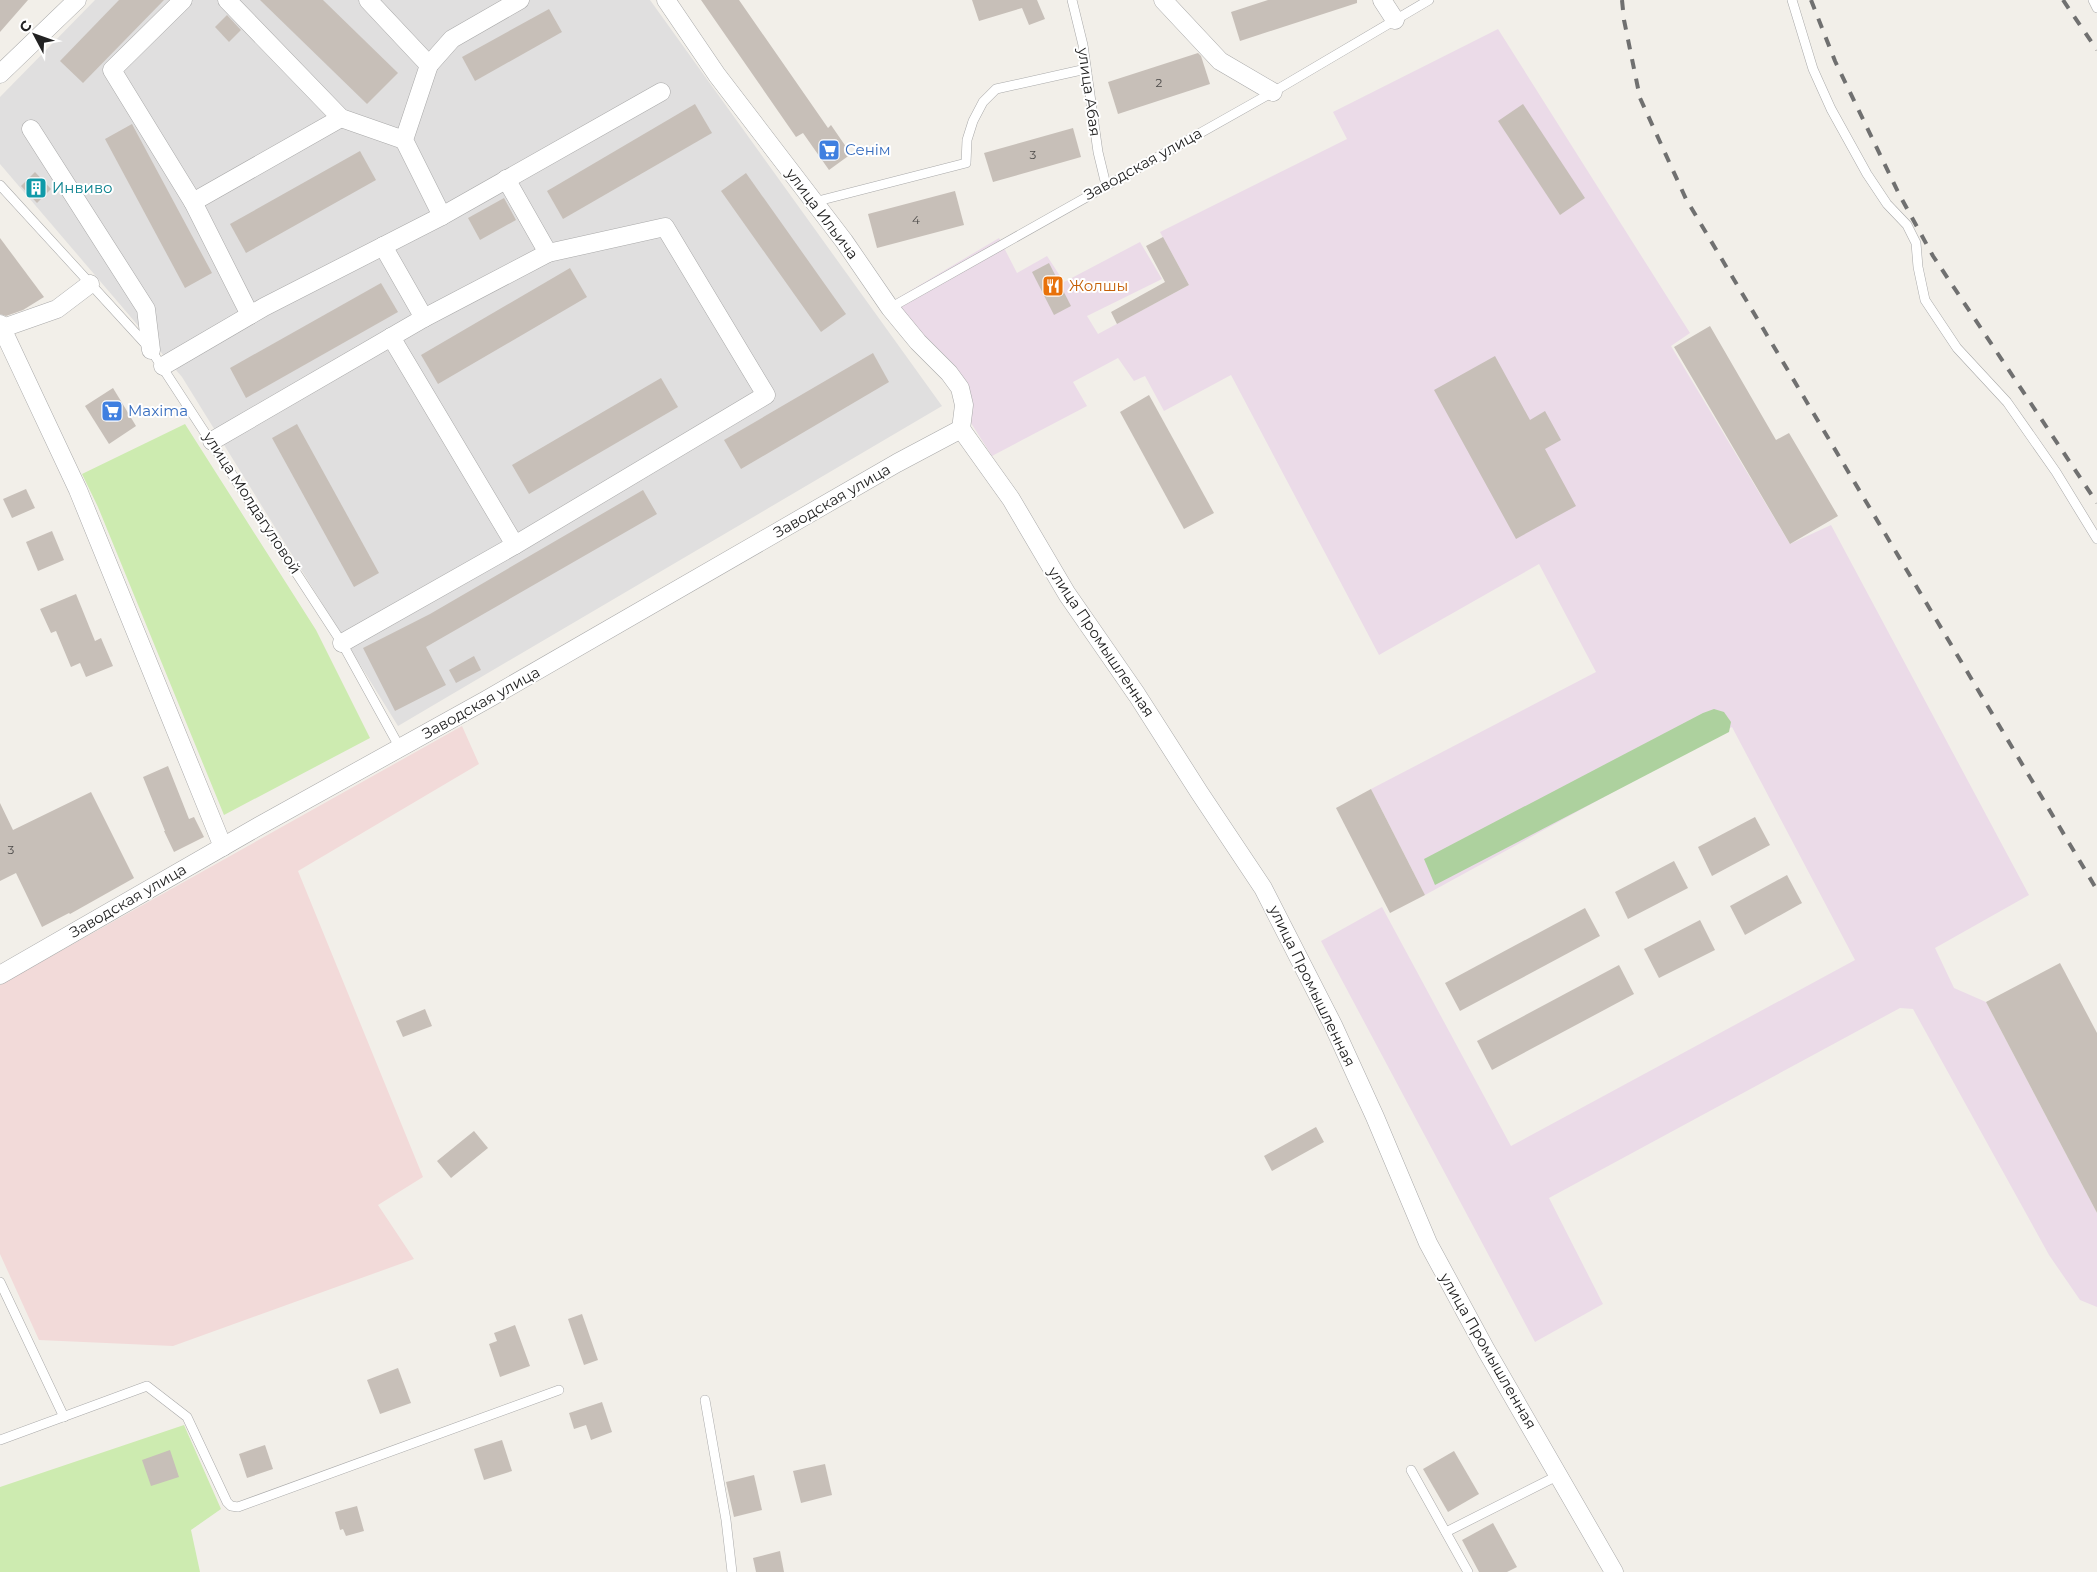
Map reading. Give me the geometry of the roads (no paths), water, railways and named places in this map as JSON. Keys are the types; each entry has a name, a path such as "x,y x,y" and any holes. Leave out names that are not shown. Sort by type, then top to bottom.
{"street":[{"path":"0,74 77,0"},
{"path":"182,0 112,70 193,202 250,315"},
{"path":"227,0 341,118 404,140 442,216"},
{"path":"368,0 429,65"},
{"path":"404,140 429,65 452,39 520,0"},
{"name":"улица Ильича","path":"666,0 717,75 814,202 890,308 918,342 949,373 960,388 964,405 961,429"},
{"path":"1163,0 1220,61 1273,92"},
{"path":"1382,0 1395,20"},
{"path":"163,366 250,315 442,216 661,92"},
{"path":"193,202 341,118"},
{"path":"31,129 146,309 151,350"},
{"path":"506,179 548,253"},
{"path":"212,441 424,318 548,253 665,227 766,395 515,545 342,643"},
{"path":"384,246 424,318"},
{"path":"90,284 57,309 1,327 78,490 223,847"},
{"path":"391,338 515,545"},
{"name":"Заводская улица","path":"0,975 898,463 961,429"},
{"name":"улица Промышленная","path":"961,429 1011,499 1067,594 1137,695 1263,888 1337,1034 1379,1125 1428,1243 1486,1350 1614,1572"}],"lane":[{"name":"улица Абая","path":"1072,0 1083,44 1098,152 1106,185"},
{"name":"Заводская улица","path":"890,308 1273,92 1429,0"},
{"path":"1792,0 1813,69 1831,109 1867,174 1887,204 1908,225 1916,243 1918,267 1925,300 1957,348 2007,402 2056,472 2097,539"},
{"path":"2093,0 2097,8"},
{"path":"814,202 966,163 967,140 973,121 982,102 996,89 1086,69"},
{"name":"улица Молдагуловой","path":"0,185 151,350 163,366 342,643 400,748"},
{"path":"0,1282 64,1417"},
{"path":"0,1440 147,1386 187,1417 227,1502 232,1506 238,1507 559,1390"},
{"path":"705,1400 721,1492 732,1572"},
{"path":"1411,1470 1468,1572"},
{"path":"1446,1532 1559,1475"}],"railway":[{"path":"1622,0 1624,20 1640,98 1686,199 2097,890"},
{"path":"1811,0 1835,61 1899,194 1933,256 2097,503"},
{"path":"2063,0 2097,50"}],"place":[{"name":"Сенiм","path":"829,150"},
{"name":"Инвиво","path":"36,188"},
{"name":"Жолшы","path":"1053,286"},
{"name":"Maxima","path":"112,411"}]}
